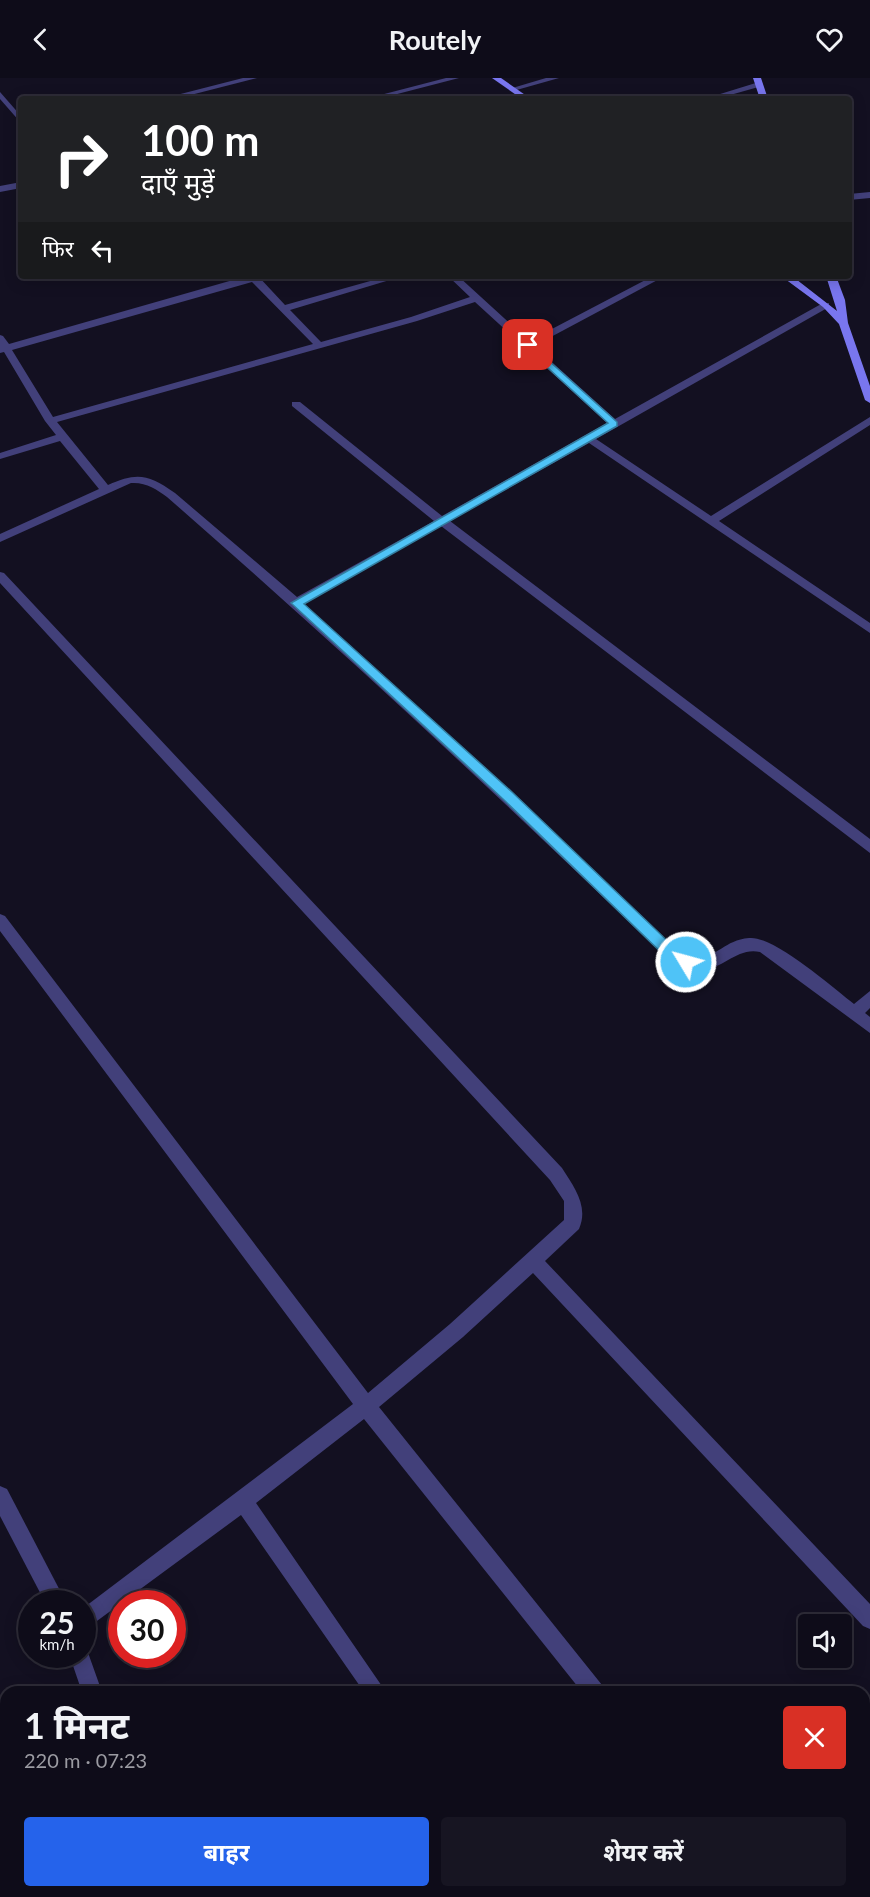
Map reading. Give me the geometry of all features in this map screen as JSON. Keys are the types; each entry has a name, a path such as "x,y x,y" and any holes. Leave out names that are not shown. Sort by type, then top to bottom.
{"street":[{"path":"178,96 253,78"},
{"path":"381,96 455,78"},
{"path":"496,78 522,96"},
{"path":"513,89 555,78"},
{"path":"716,96 758,81 763,96"},
{"path":"0,93 18,117"},
{"path":"0,189 18,186"},
{"path":"852,197 870,195"},
{"path":"3,349 247,279"},
{"path":"256,279 282,309 319,345"},
{"path":"282,309 387,279"},
{"path":"456,279 614,424"},
{"path":"528,345 654,279"},
{"path":"790,279 826,304 843,323"},
{"path":"832,279 840,300 843,323 870,400"},
{"path":"50,421 414,319 477,298"},
{"path":"296,603 826,304"},
{"path":"0,338 3,349 50,421 105,489"},
{"path":"296,404 443,522 870,848"},
{"path":"711,521 870,420"},
{"path":"0,456 64,436"},
{"path":"590,439 870,629"},
{"path":"0,538 105,489 138,478 153,483 171,495 296,603 507,796 674,956 686,962 704,965 712,963 742,944 757,943 823,988 870,1026"},
{"path":"0,576 556,1174 572,1199 573,1223 534,1262 367,1407 96,1611"},
{"path":"0,920 367,1407 590,1686"},
{"path":"854,1014 870,998"},
{"path":"534,1262 870,1619"},
{"path":"0,1496 50,1590"},
{"path":"243,1501 372,1686"},
{"path":"84,1668 90,1686"}],"route":[{"path":"528,345 614,424 296,603 507,796 674,956 686,962"}]}
